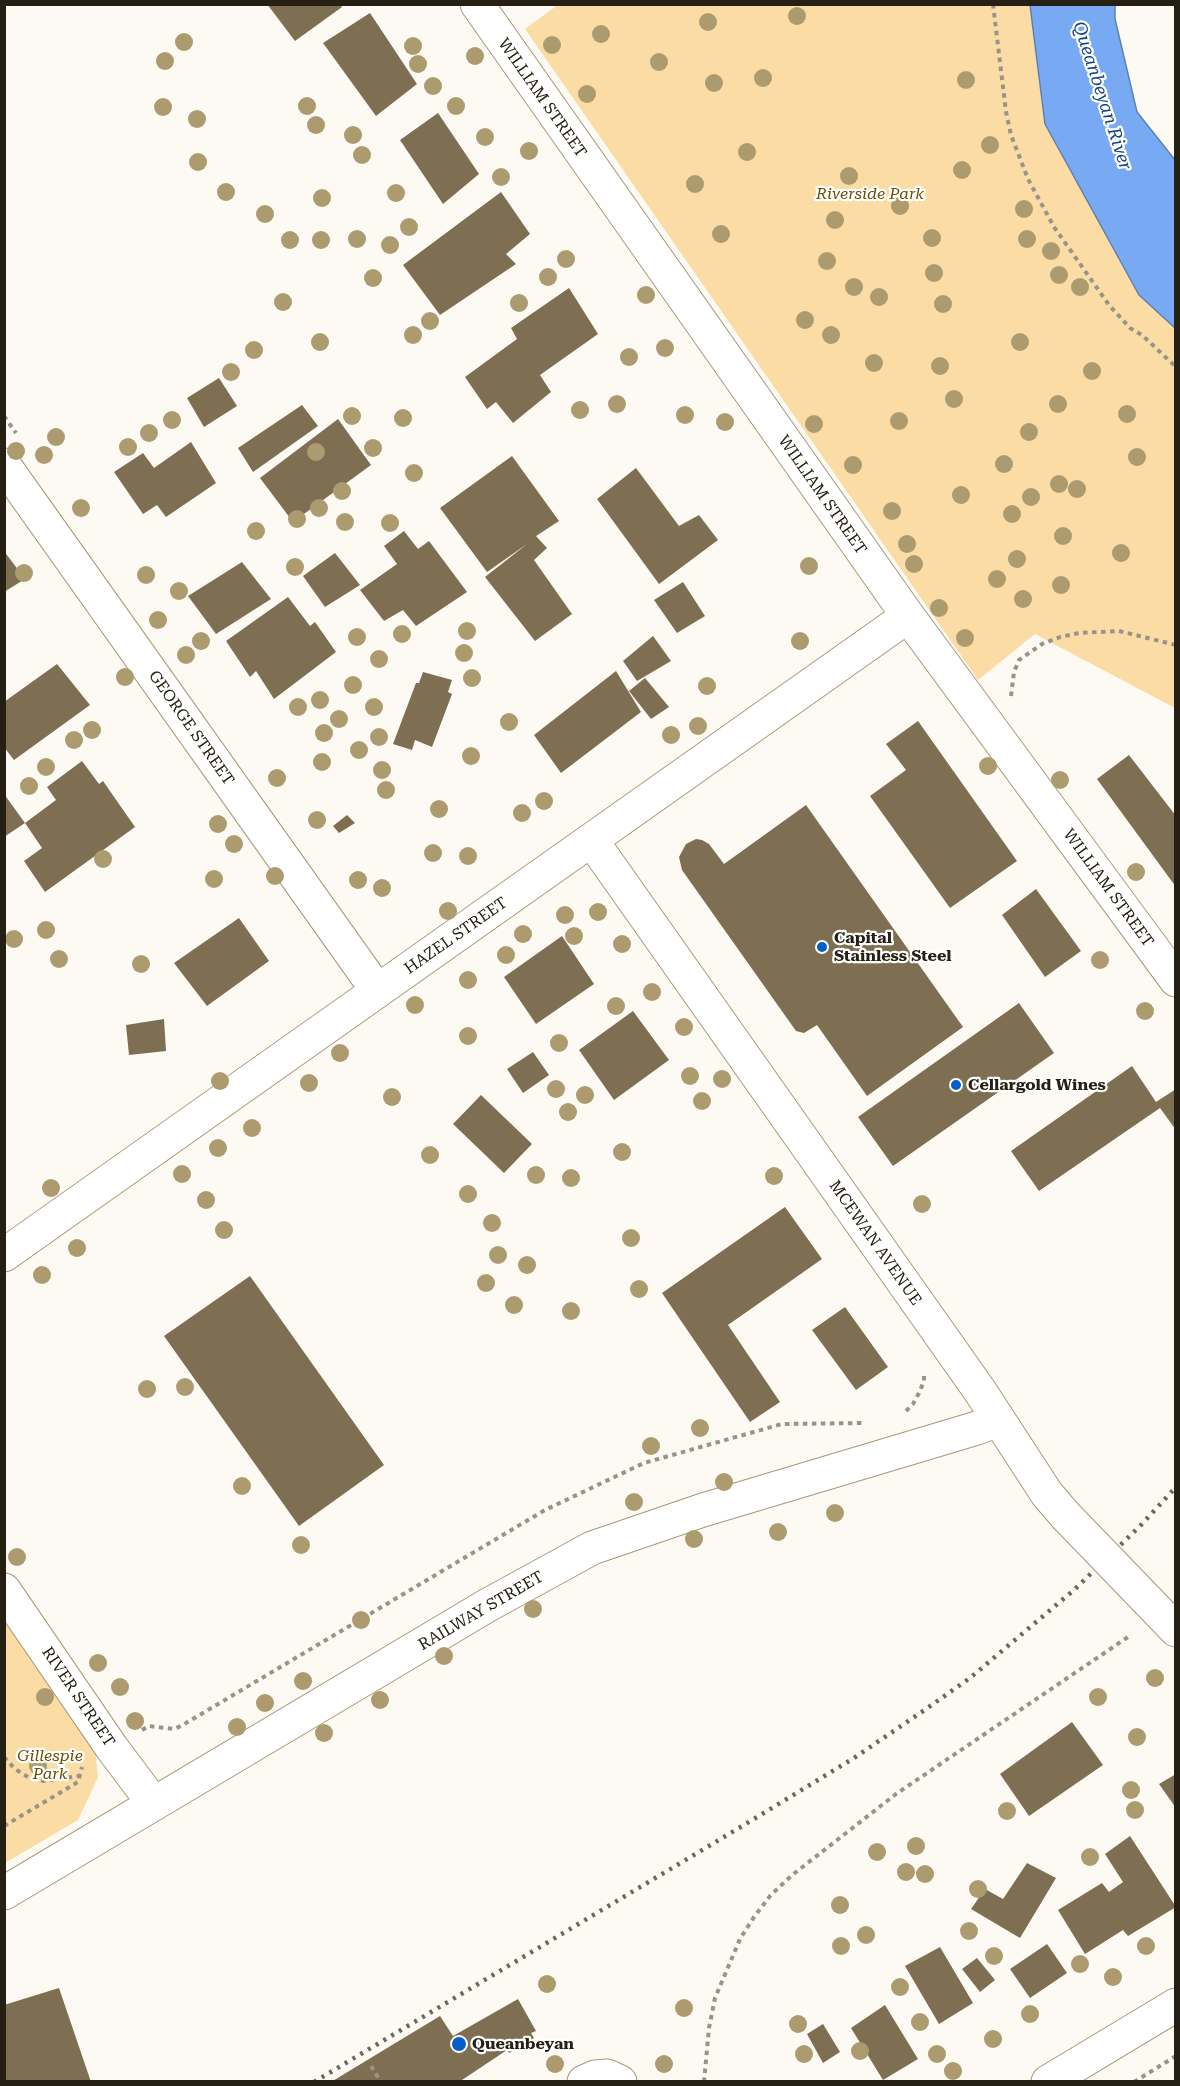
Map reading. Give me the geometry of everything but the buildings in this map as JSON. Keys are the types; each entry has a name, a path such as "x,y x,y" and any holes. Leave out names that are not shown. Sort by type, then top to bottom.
{"street":[{"name":"WILLIAM STREET","path":"477,4 908,616 1176,981"},
{"name":"GEORGE STREET","path":"12,451 377,990"},
{"name":"HAZEL STREET","path":"4,1255 908,616"},
{"name":"MCEWAN AVENUE","path":"592,841 980,1391 1052,1502 1176,1630"},
{"name":"RAILWAY STREET","path":"4,1893 488,1605 592,1548 703,1510 998,1420"},
{"name":"RIVER STREET","path":"4,1590 112,1748 154,1804"},
{"path":"1048,2082 1176,2005"},
{"path":"584,2082 595,2077 607,2076 620,2082"}],"path":[{"path":"993,4 1006,112 1011,135 1028,178 1054,227 1109,305 1130,328 1142,335 1176,367"},
{"path":"4,416 12,451"},
{"path":"998,739 1019,660 1042,644 1079,633 1119,631 1176,645"},
{"path":"898,1415 913,1404 924,1381 925,1366"},
{"path":"4,1826 78,1782 83,1766 150,1726 174,1729 181,1726 545,1510 644,1463 783,1424 872,1424"},
{"path":"704,2082 709,2028 715,1998 741,1939 753,1917 770,1896 791,1876 896,1794 1128,1637 1138,1637"},
{"path":"4,1758 28,1777 44,1781 79,1776"},
{"path":"1134,2082 1176,2056"},
{"path":"371,2066 381,2082"}],"green space":[{"name":"Riverside Park","path":"559,4 1030,5 1045,124 1139,295 1175,328 1175,708 1035,634 978,680 525,29"},
{"name":"Gillespie Park","path":"5,1620 95,1749 98,1777 78,1820 5,1863"}],"water":[{"name":"Queanbeyan River","path":"1030,5 1115,5 1115,19 1137,112 1175,160 1175,328 1139,295 1045,124"}],"railway":[{"path":"314,2082 854,1758 926,1709 970,1678 1074,1590 1142,1524 1176,1487"}],"place":[{"name":"Capital Stainless Steel","path":"822,947"},
{"name":"Cellargold Wines","path":"956,1085"},
{"name":"Queanbeyan","path":"459,2044"}]}
